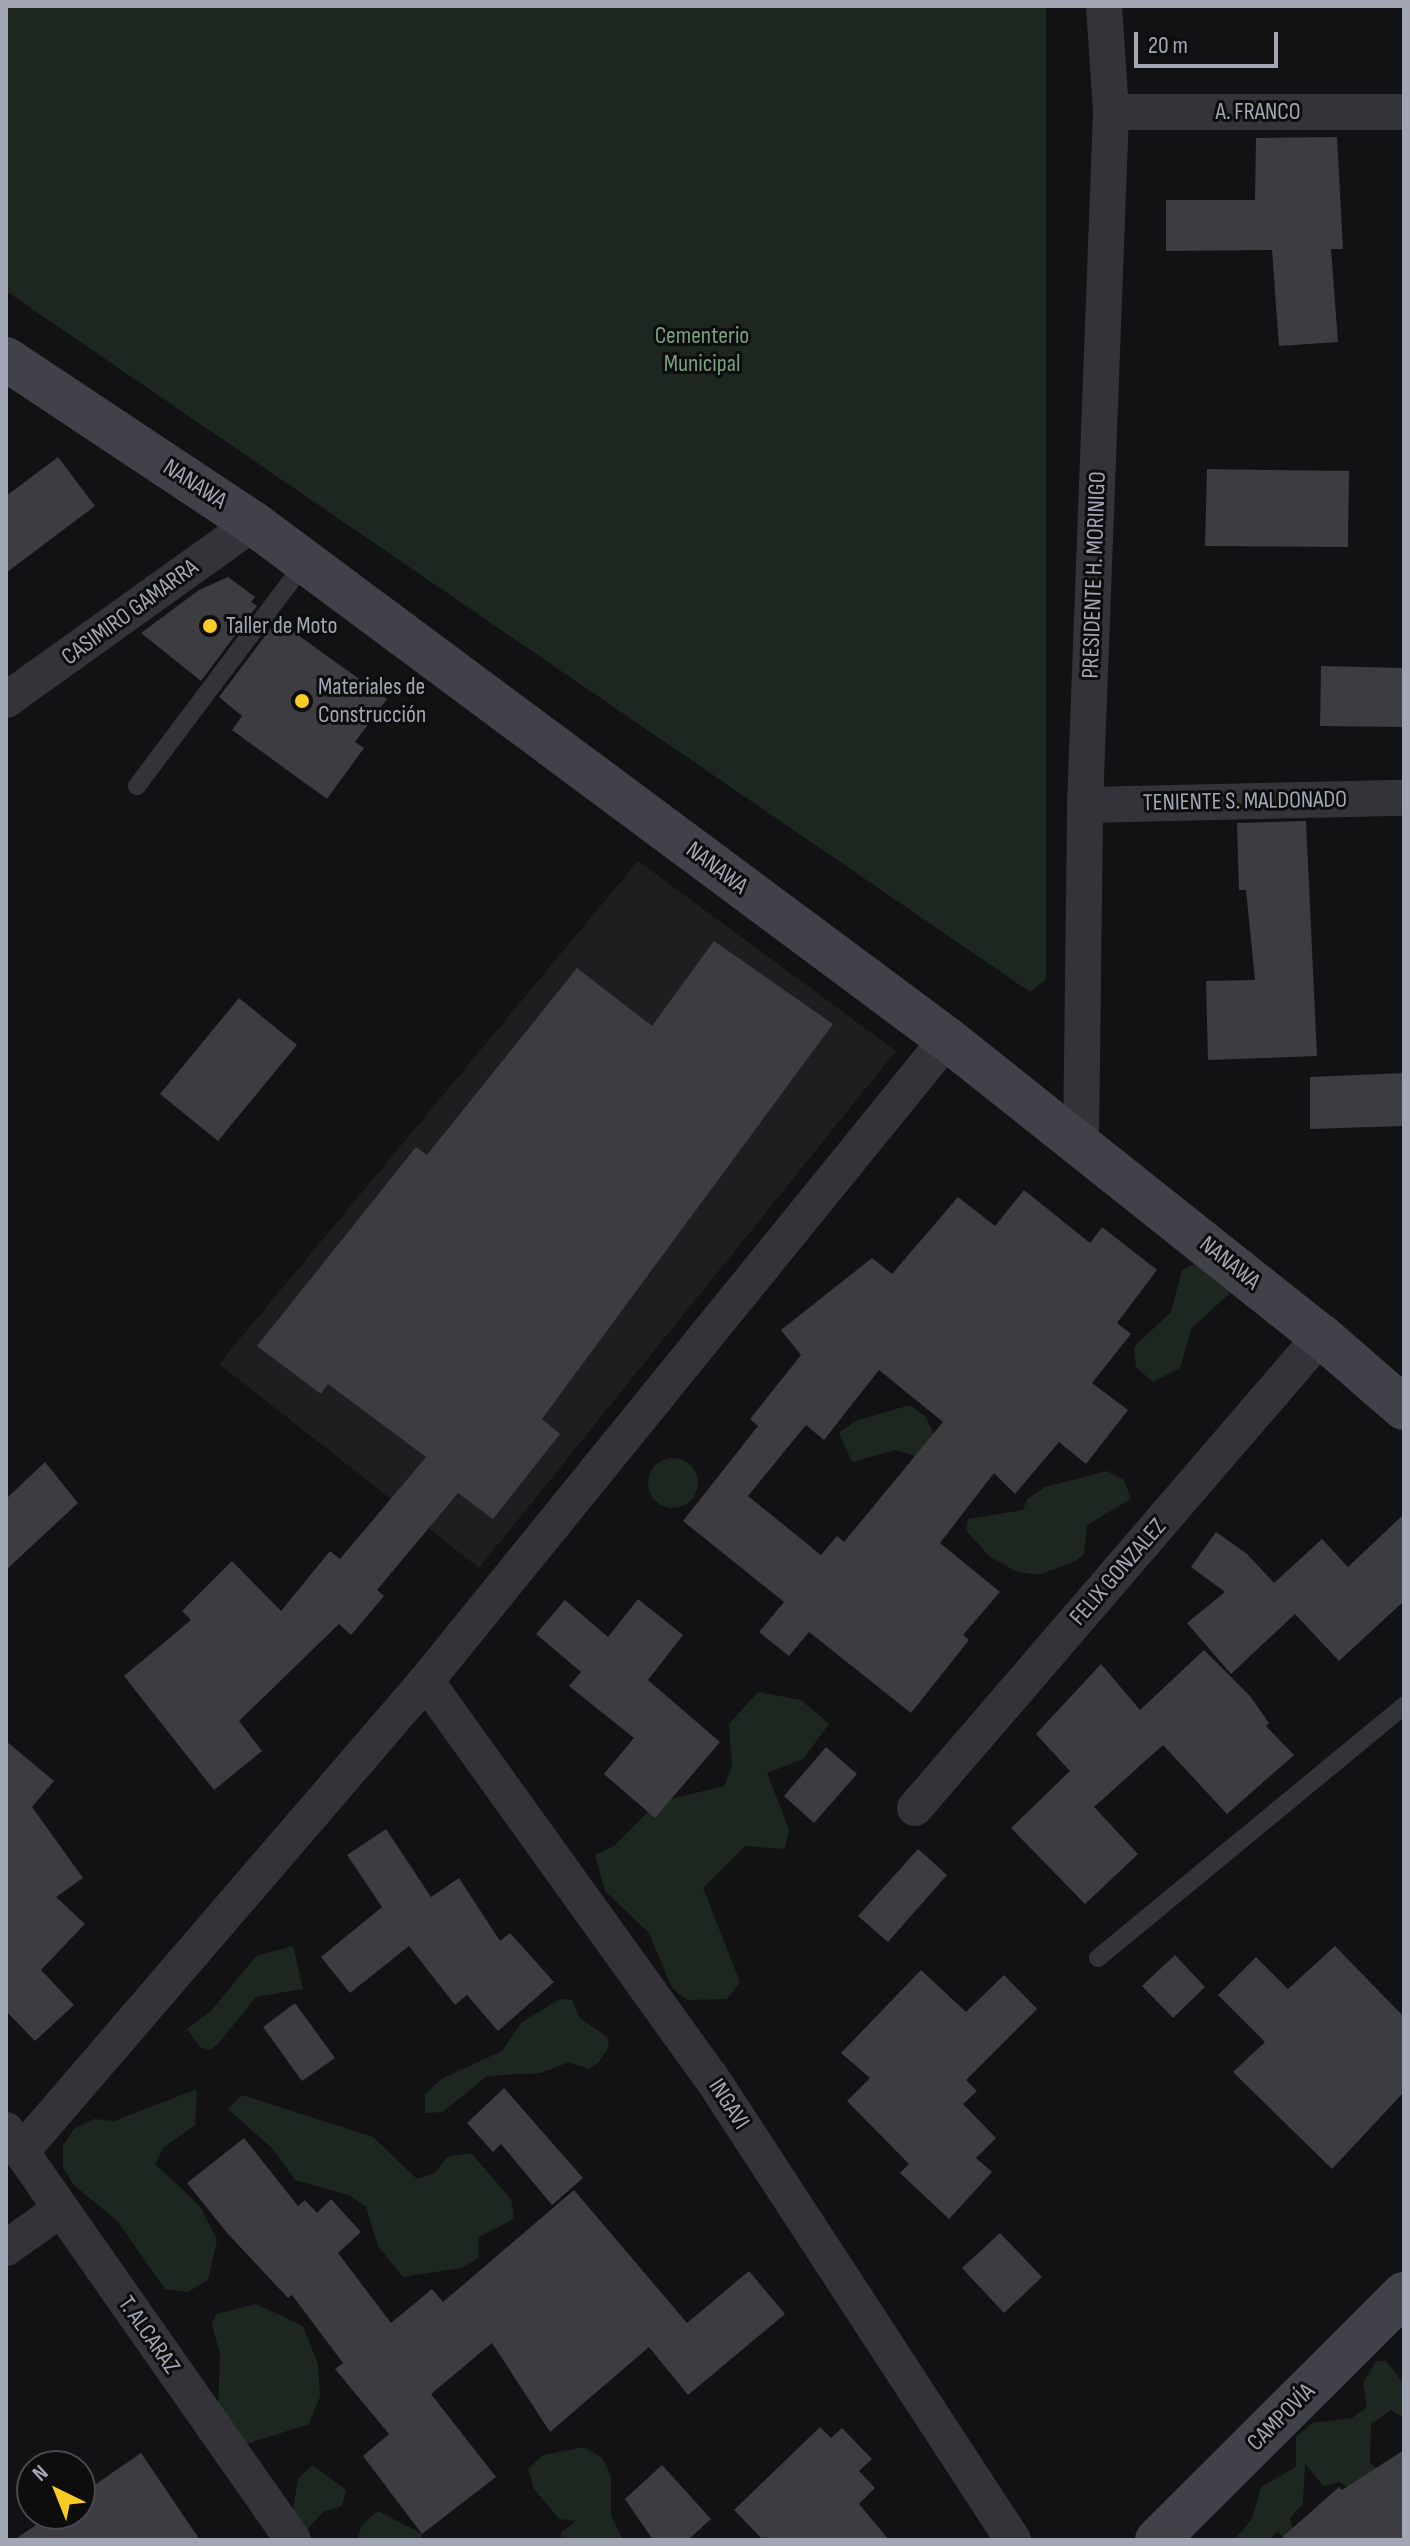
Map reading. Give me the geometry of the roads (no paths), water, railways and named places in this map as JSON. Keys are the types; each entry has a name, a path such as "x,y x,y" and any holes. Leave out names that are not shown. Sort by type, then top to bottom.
{"street":[{"name":"PRESIDENTE H. MORINIGO","path":"1081,1143 1085,805 1111,112 1104,6"},
{"name":"A. FRANCO","path":"1111,112 1404,112"},
{"name":"NANAWA","path":"6,359 253,523 947,1039 1321,1336 1404,1408"},
{"name":"CASIMIRO GAMARRA","path":"6,700 253,523"},
{"name":"TENIENTE S. MALDONADO","path":"1085,805 1404,798"},
{"path":"13,2141 426,1681 947,1039"},
{"name":"FELIX GONZALEZ","path":"915,1808 1321,1336"},
{"name":"INGAVI","path":"426,1681 711,2077 1013,2540"},
{"name":"T. ALCARAZ","path":"13,2141 293,2540"},
{"path":"6,2248 61,2209"},
{"name":"CAMPOVÍA","path":"1157,2540 1404,2294"}],"lane":[{"path":"137,786 305,562"},
{"path":"1098,1958 1404,1706"}],"place":[{"name":"Taller de Moto","path":"210,626"},
{"name":"Materiales de Construcción","path":"302,701"}],"park label":[{"name":"Cementerio Municipal","path":"702,350"}]}
